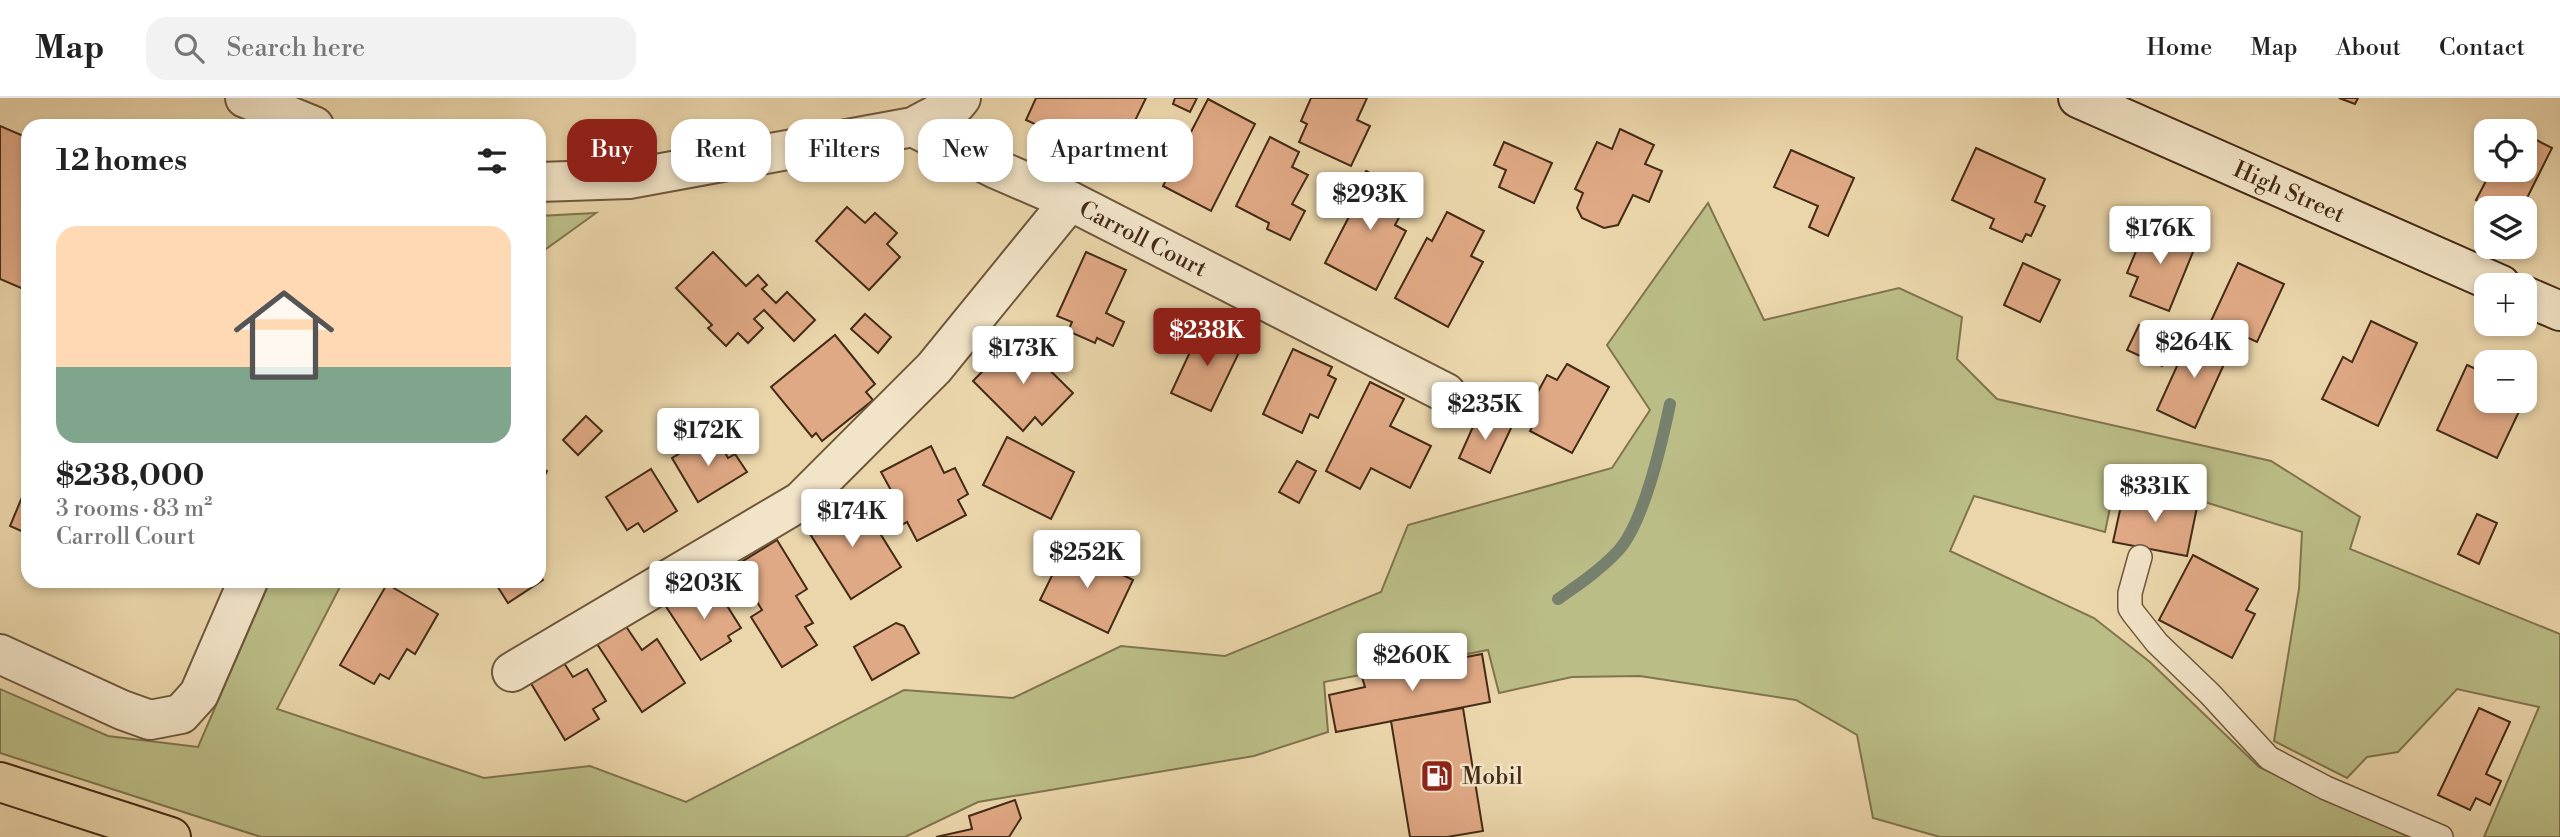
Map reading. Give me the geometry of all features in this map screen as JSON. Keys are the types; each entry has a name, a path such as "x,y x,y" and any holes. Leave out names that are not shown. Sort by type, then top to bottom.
{"highway":[{"path":"0,782 171,837"}],"street":[{"path":"245,98 297,119"},
{"path":"546,182 629,179 913,127 956,104 961,98"},
{"name":"High Street","path":"2078,98 2474,273"},
{"name":"Carroll Court","path":"913,127 996,169 1070,201 1446,393"},
{"path":"512,672 801,501 934,369 1070,201"},
{"path":"2537,301 2560,311"},
{"path":"0,653 122,710 150,720 181,714 200,694 245,588"}],"lane":[{"path":"2140,556 2129,602 2134,614 2157,643 2210,694 2269,758 2326,788 2441,837"}],"green space":[{"path":"1708,203 1764,320 1899,288 1962,317 1957,359 1997,399 2271,461 2360,517 2350,549 2560,634 2560,837 2484,837 2539,707 2457,689 2398,752 2367,757 2347,778 2274,741 2299,589 2302,532 2156,487 2115,484 2105,532 1974,496 1950,551 2094,618 2150,662 2259,767 2409,837 1940,837 1873,818 1857,735 1796,700 1640,676 1572,677 1499,693 1488,650 1324,682 1328,732 1254,756 978,802 905,837 261,837 0,753 0,689 108,736 198,747 267,588 339,588 277,709 484,778 590,766 686,802 904,690 1013,698 1121,646 1225,656 1381,592 1408,525 1612,468 1650,410 1607,345"},
{"path":"596,213 546,249 546,216"}],"building":[{"path":"1036,98 1146,98 1136,119 1026,120"},
{"path":"1175,98 1197,98 1190,112 1173,104"},
{"path":"1311,98 1367,98 1357,120 1370,126 1351,166 1299,142 1307,124 1301,121"},
{"path":"2339,98 2358,98 2355,104"},
{"path":"1208,99 1255,124 1211,211 1163,186 1165,182 1193,182 1193,128"},
{"path":"0,126 21,135 21,288 0,279"},
{"path":"1620,129 1654,145 1645,164 1662,171 1649,202 1633,195 1618,225 1604,228 1582,218 1577,208 1583,193 1575,189 1597,142 1612,149"},
{"path":"1270,137 1299,152 1292,167 1308,175 1292,204 1305,211 1290,240 1267,229 1269,223 1236,206"},
{"path":"2537,140 2552,148 2537,178"},
{"path":"1504,142 1552,163 1534,203 1499,187 1506,170 1494,165"},
{"path":"1976,148 2045,179 2035,202 2045,206 2031,236 2026,234 2022,242 1990,228 1994,219 1952,200"},
{"path":"1791,150 1854,178 1828,236 1809,227 1818,206 1774,187"},
{"path":"1366,171 1411,195 1395,225 1406,231 1376,290 1325,263 1354,207 1349,204"},
{"path":"2485,182 2535,182 2528,196 2478,196"},
{"path":"847,207 865,223 875,213 897,233 887,244 900,257 869,290 816,241"},
{"path":"1447,212 1484,231 1471,256 1483,262 1448,327 1395,298 1427,238 1432,241"},
{"path":"2148,222 2197,242 2169,311 2130,296 2138,277 2127,273"},
{"path":"713,252 746,286 758,275 767,285 762,289 776,303 787,292 815,320 794,341 764,310 754,319 763,328 748,343 738,333 726,346 708,328 712,325 676,288"},
{"path":"1086,252 1126,270 1106,313 1124,322 1113,346 1097,338 1095,343 1068,331 1072,322 1057,316"},
{"path":"2023,263 2060,280 2040,322 2004,305"},
{"path":"2238,263 2284,284 2257,342 2211,321"},
{"path":"865,314 891,337 878,353 851,329"},
{"path":"2371,321 2417,343 2378,426 2322,399 2343,357 2352,362"},
{"path":"2139,325 2174,341 2162,366 2127,350"},
{"path":"1202,326 1243,344 1211,411 1171,393"},
{"path":"2192,333 2230,351 2195,428 2157,410"},
{"path":"835,335 875,384 866,392 873,400 822,441 816,433 812,437 771,387"},
{"path":"1016,337 1073,393 1042,425 1035,417 1023,431 973,381"},
{"path":"1293,349 1332,367 1328,375 1336,379 1318,418 1310,414 1302,433 1263,414"},
{"path":"1567,364 1609,387 1572,453 1530,431 1536,419 1526,414 1547,375 1557,380"},
{"path":"2467,365 2474,368 2474,413 2518,413 2497,458 2437,430"},
{"path":"1370,382 1404,399 1390,426 1431,446 1410,488 1371,468 1360,489 1326,471"},
{"path":"1480,411 1512,426 1490,473 1459,458"},
{"path":"586,416 602,431 578,455 563,440"},
{"path":"1007,437 1074,472 1051,519 983,485"},
{"path":"717,438 728,458 735,454 747,472 698,502 672,458 700,441 703,447"},
{"path":"931,446 944,473 955,468 968,494 958,500 966,515 917,541 907,522 900,526 884,496 892,492 881,472"},
{"path":"1297,461 1316,471 1299,503 1279,492"},
{"path":"651,469 677,511 644,532 638,523 627,530 606,497"},
{"path":"2124,492 2197,507 2187,556 2113,542"},
{"path":"847,499 868,532 876,527 901,567 851,599 805,526"},
{"path":"21,500 21,531 10,526"},
{"path":"2477,514 2497,523 2479,564 2458,554"},
{"path":"777,540 807,589 796,596 813,623 805,627 817,645 782,667 751,617 762,610 735,566"},
{"path":"1066,547 1133,580 1108,633 1040,600"},
{"path":"2193,555 2258,589 2246,610 2255,614 2232,658 2159,620"},
{"path":"695,586 706,602 719,593 741,628 728,636 731,641 701,660 665,605"},
{"path":"385,588 394,588 438,614 415,654 407,649 389,679 380,674 374,684 340,665"},
{"path":"498,588 531,588 508,603"},
{"path":"896,623 904,626 919,653 872,680 854,647"},
{"path":"625,625 642,650 657,639 685,683 642,712 597,644"},
{"path":"1482,654 1490,702 1336,732 1329,695 1365,687 1362,677"},
{"path":"562,660 573,677 587,669 606,701 593,709 599,719 565,740 529,680"},
{"name":"Mobil","path":"1463,708 1483,831 1447,837 1410,837 1391,721"},
{"path":"2479,708 2510,722 2486,774 2501,781 2490,805 2476,798 2470,810 2438,795"},
{"path":"1015,800 1021,818 1009,837 936,837 972,829 969,816"}],"waterway":[{"path":"1558,599 1603,565 1627,539 1651,482 1670,404"}],"place":[{"name":"Mobil","path":"1437,776"}]}
